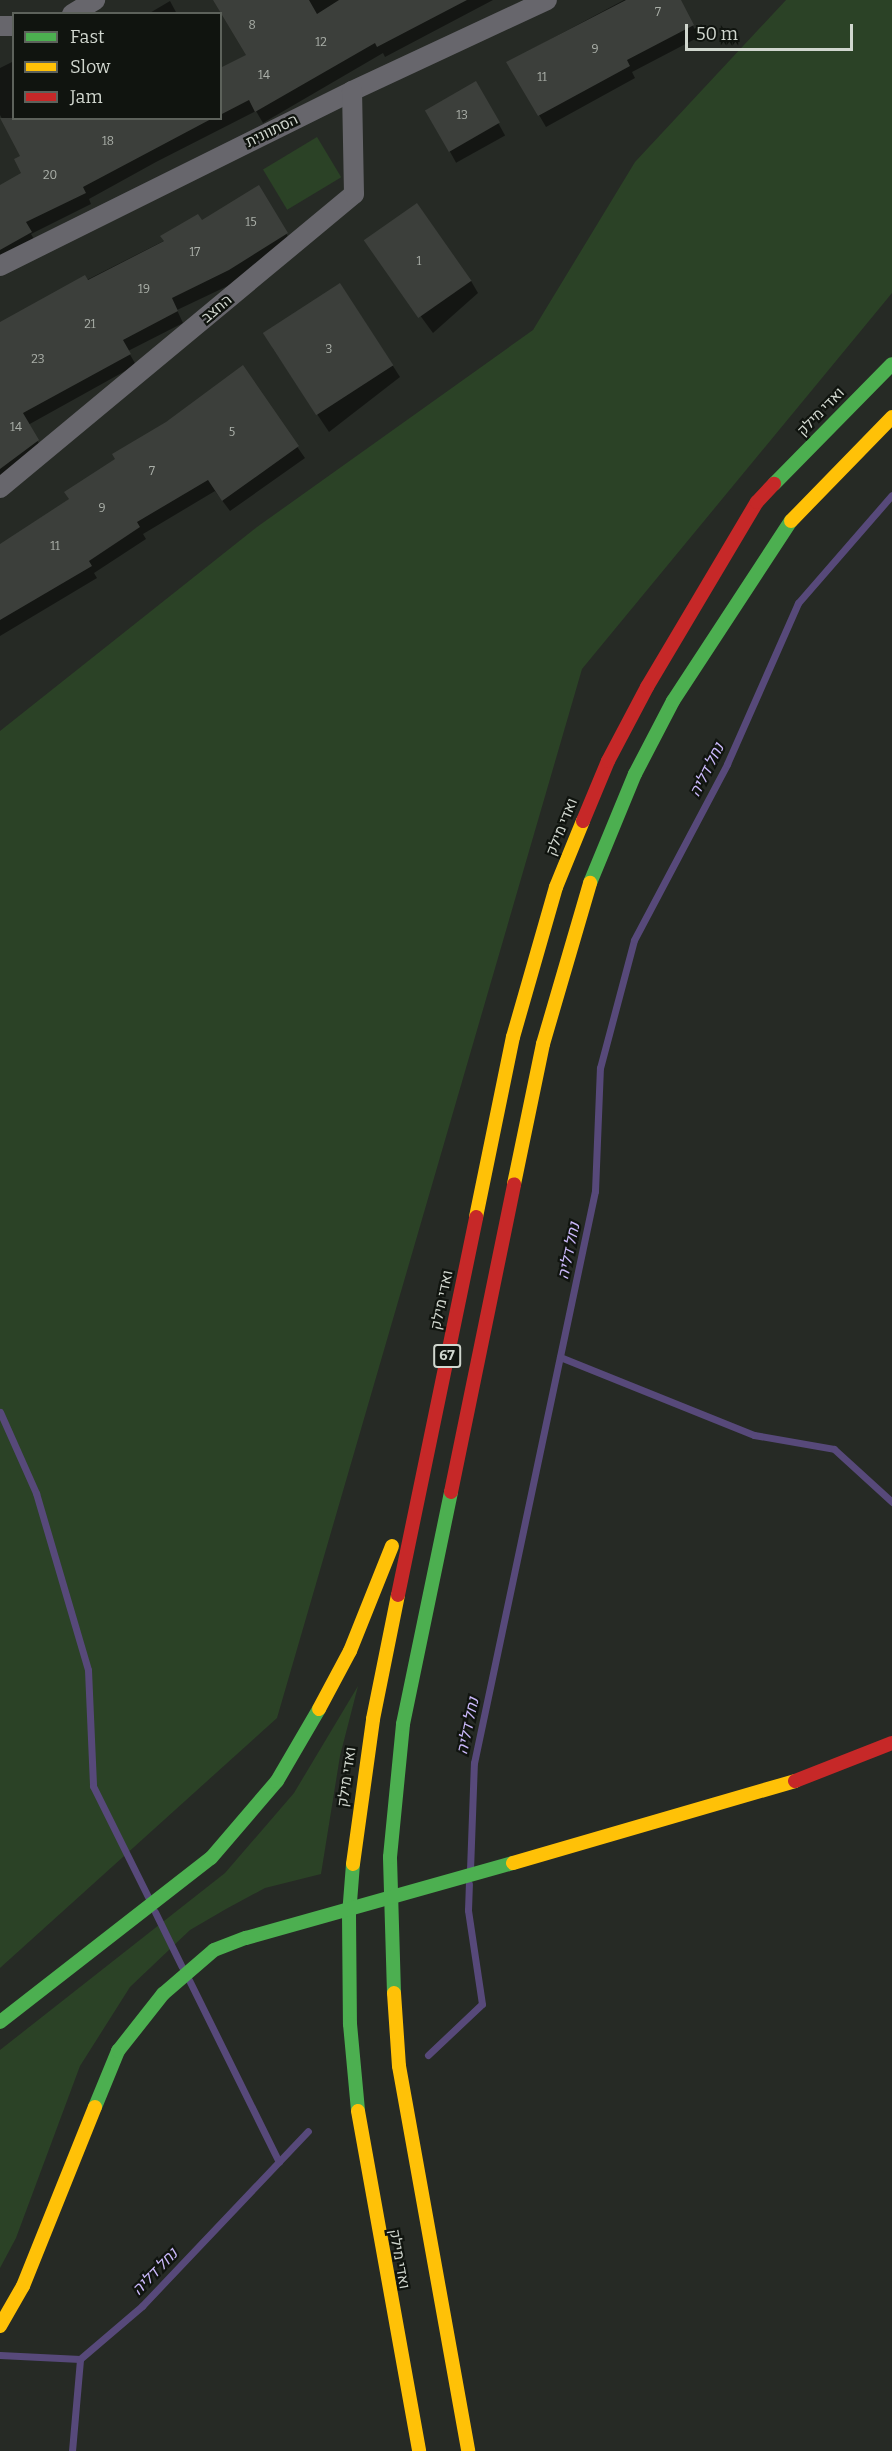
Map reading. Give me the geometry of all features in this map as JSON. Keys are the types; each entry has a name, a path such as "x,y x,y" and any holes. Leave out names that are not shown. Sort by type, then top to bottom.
{"main road":[{"name":"ואדי מילק","path":"419,2451 360,2127 350,2024 349,1915 355,1841 373,1719 445,1366 533,959 556,887 608,761 647,687 757,502 892,364"},
{"name":"ואדי מילק","path":"468,2451 399,2066 389,1912 390,1857 403,1724 543,1044 584,898 635,774 673,701 793,518 892,417"},
{"path":"0,2022 211,1858 277,1781 327,1695 369,1604 391,1548 445,1366"},
{"path":"0,2326 23,2286 118,2051 163,1994 214,1950 246,1938 765,1793 892,1743"},
{"path":"0,2302 34,2255"}],"street":[{"path":"75,12 95,0"},
{"name":"הסתוונית","path":"0,266 352,91 547,0"},
{"name":"החצב","path":"0,488 354,194 352,91"}],"green space":[{"path":"786,0 892,0 892,293 582,669 277,1718 0,1968 0,731 257,527 533,330 635,162"},
{"path":"317,137 341,177 287,210 263,169"},
{"path":"358,1686 340,1756 321,1874 265,1888 190,1930 130,1987 80,2066 16,2238 0,2268 0,2050 225,1873 294,1793"}],"building":[{"path":"213,0 309,0 317,14 339,0 467,0 377,47 375,43 255,112 249,100 222,114 222,67 246,55"},
{"path":"626,0 681,0 694,25 627,60 630,66 538,116 506,62"},
{"path":"476,81 500,123 449,152 425,110"},
{"path":"0,118 12,118 12,120 209,120 83,187 86,193 26,222 32,232 0,250 0,185 21,173 14,159 20,156"},
{"path":"259,185 288,233 229,270 172,298 178,311 123,340 131,354 23,413 39,440 0,469 0,322 85,275 88,280 164,241 160,236 198,214 202,220"},
{"path":"417,203 471,281 418,318 364,240"},
{"path":"340,283 393,365 316,415 263,333"},
{"path":"243,365 299,446 222,501 208,480 137,522 140,527 89,561 92,566 0,620 0,544 69,499 64,492 115,459 112,454 166,422"}],"waterway":[{"name":"נחל דליה","path":"470,1870 474,1763 595,1191 600,1068 634,940 727,764 798,603 892,495"},
{"path":"560,1357 754,1435 834,1449 892,1502"},
{"path":"0,1412 36,1493 88,1670 93,1786 148,1897"},
{"name":"נחל דליה","path":"428,2055 482,2004 468,1910 469,1884"},
{"path":"155,1912 182,1967"},
{"path":"189,1980 279,2162"},
{"name":"נחל דליה","path":"72,2451 80,2359 142,2306 308,2131"},
{"path":"0,2355 80,2359"}],"traffic: fast":[{"path":"774,484 892,364"},
{"path":"590,883 635,774 673,701 791,521"},
{"path":"394,1993 390,1857 403,1724 451,1492"},
{"path":"0,2022 211,1858 277,1781 319,1709"},
{"path":"163,1994 214,1950 246,1938 513,1863"},
{"path":"353,1864 349,1915 350,2024 358,2111"},
{"path":"95,2107 118,2051 163,1994"}],"traffic: slow":[{"path":"791,521 892,417"},
{"path":"476,1217 513,1037 556,887 583,821"},
{"path":"514,1184 543,1044 590,883"},
{"path":"319,1709 350,1651 392,1546"},
{"path":"353,1864 373,1719 398,1595"},
{"path":"513,1863 795,1781"},
{"path":"394,1993 399,2066 468,2451"},
{"path":"0,2326 23,2286 95,2107"},
{"path":"358,2111 419,2451"}],"traffic: jam":[{"path":"583,821 608,761 647,687 757,502 774,484"},
{"path":"451,1492 514,1184"},
{"path":"398,1595 476,1217"},
{"path":"795,1781 892,1743"}]}
